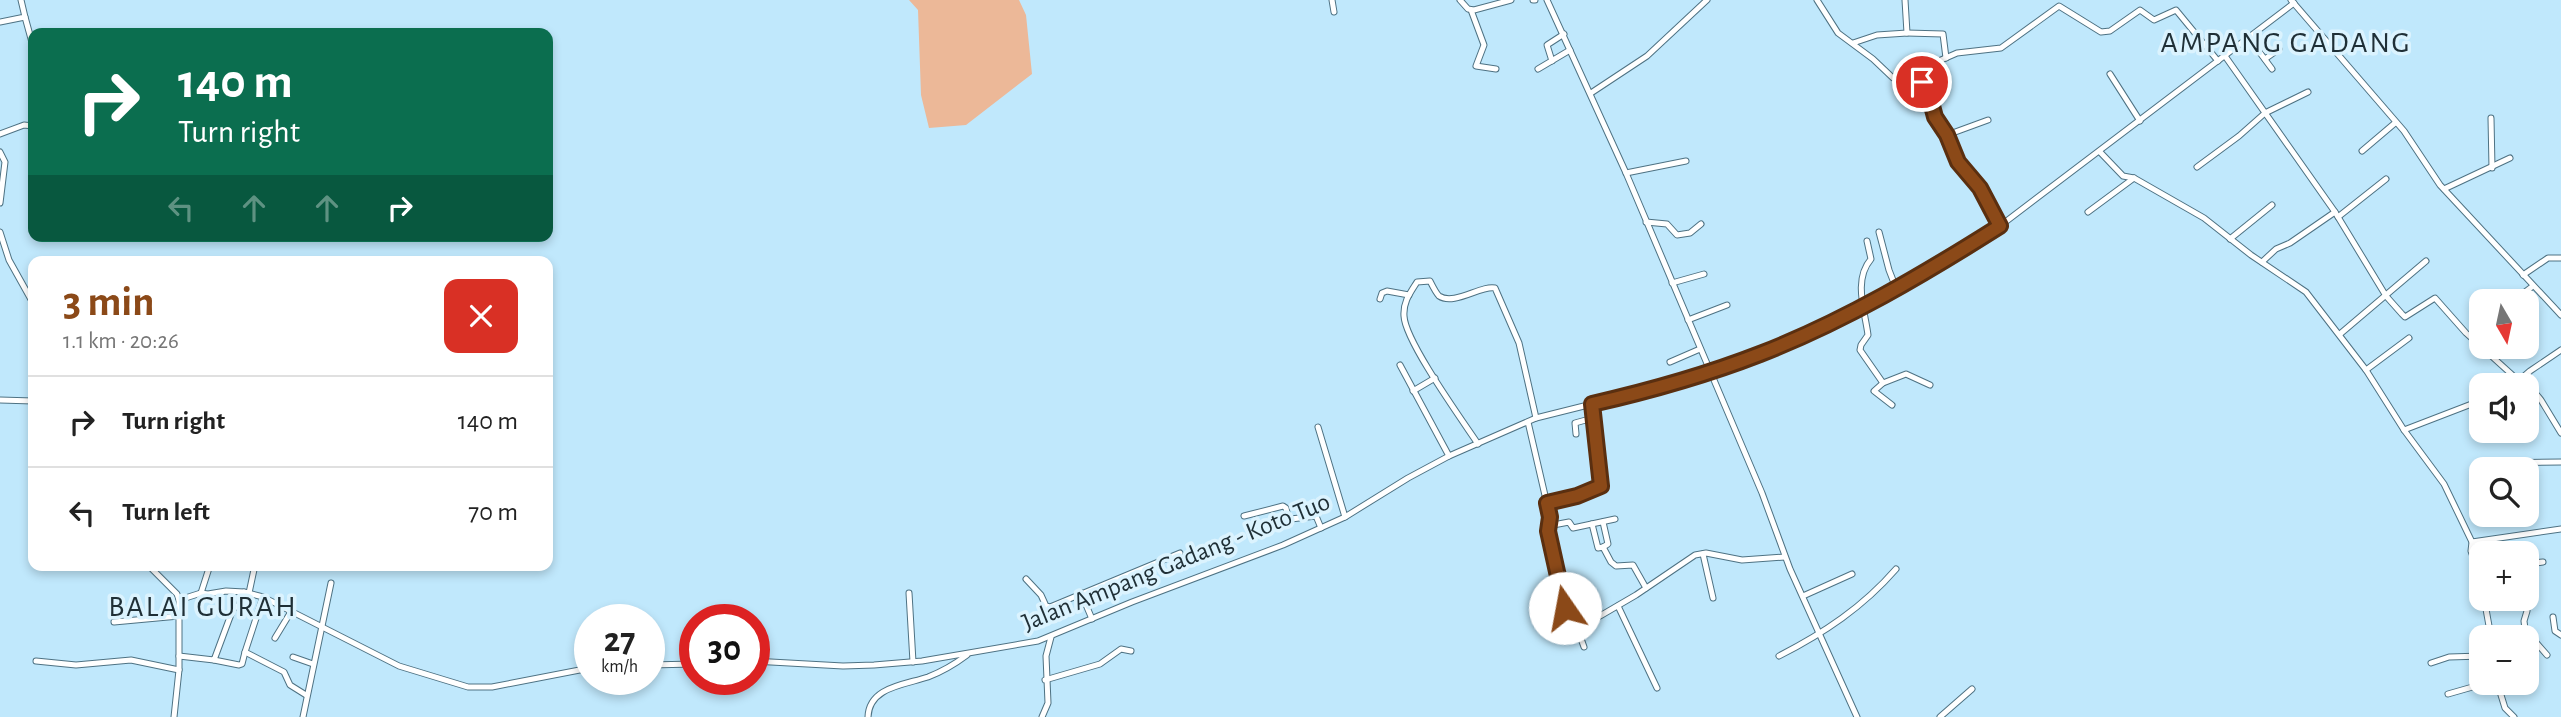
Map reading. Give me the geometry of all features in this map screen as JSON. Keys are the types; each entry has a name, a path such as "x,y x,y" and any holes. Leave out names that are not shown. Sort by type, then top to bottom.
{"street":[{"path":"21,0 28,28"},
{"path":"1332,0 1334,12"},
{"path":"1460,0 1471,10 1484,44 1476,66 1496,69"},
{"path":"1471,10 1511,0"},
{"path":"1547,0 1626,173 1762,493 1785,557 1857,717"},
{"path":"1591,93 1647,56 1707,0"},
{"path":"1818,0 1838,33 1895,79 1925,84"},
{"path":"1905,0 1907,33"},
{"path":"2292,2 2417,147 2444,190 2561,315"},
{"name":"Jalan Ampang Gadang - Koto Tuo","path":"770,662 851,667 913,662 1026,645 1283,545 1345,517 1450,456 1536,418 1710,371 1761,353 1862,307 2000,226 2249,38 2292,2"},
{"path":"2000,226 1980,188 1958,162 1947,135 1935,117 1925,84 1937,64 1957,53 2001,48 2059,6 2101,32 2110,31 2140,10 2154,20 2176,10 2218,61"},
{"path":"0,22 25,17"},
{"path":"1552,61 1547,45 1564,34"},
{"path":"1853,43 1877,35 1943,34 1946,58"},
{"path":"2249,38 2272,69"},
{"path":"1538,69 1570,50"},
{"path":"2265,59 2279,50"},
{"path":"2225,56 2336,214 2386,296 2405,317 2435,298 2466,333 2509,373"},
{"path":"2110,74 2140,121"},
{"path":"2197,167 2265,113 2308,92"},
{"path":"2491,118 2492,168"},
{"path":"1947,135 1988,120"},
{"path":"2362,151 2395,123"},
{"path":"0,134 28,125"},
{"path":"0,152 5,162 0,203"},
{"path":"2100,152 2123,176 2134,178 2204,218 2262,262 2298,285 2340,334 2404,430 2444,484 2472,541"},
{"path":"2444,190 2510,158"},
{"path":"1626,173 1686,161"},
{"path":"2088,212 2134,178"},
{"path":"2262,262 2276,249 2336,214 2386,178"},
{"path":"2230,239 2272,205"},
{"path":"1646,222 1667,224 1677,235 1690,233 1701,224"},
{"path":"0,232 9,260 28,294"},
{"path":"1879,232 1896,288"},
{"path":"1867,241 1871,259 1864,268 1862,307 1868,335 1860,345 1860,350 1883,383"},
{"path":"2523,275 2548,258 2561,258"},
{"path":"2340,334 2426,261"},
{"path":"1672,283 1704,274"},
{"path":"1478,444 1410,337 1404,322 1404,308 1409,295 1419,282 1430,281 1438,295 1443,297 1465,296 1494,287 1519,343 1536,418"},
{"path":"2529,289 2533,286"},
{"path":"1380,299 1382,293 1387,291 1409,295"},
{"path":"1688,320 1727,305"},
{"path":"2366,370 2409,338"},
{"path":"1670,362 1700,349"},
{"path":"2531,373 2561,350"},
{"path":"1400,365 1450,456"},
{"path":"1892,405 1874,391 1883,383 1903,373 1930,385"},
{"path":"1413,391 1435,378"},
{"path":"2539,398 2561,433"},
{"path":"0,400 28,401"},
{"path":"1547,503 1577,496 1601,486 1592,404"},
{"path":"2404,430 2469,405"},
{"path":"1576,433 1575,423 1593,418"},
{"path":"1528,422 1550,517 1548,526 1565,608 1574,619 1584,647"},
{"path":"1318,427 1345,517"},
{"path":"2539,462 2561,462"},
{"path":"1244,516 1283,506 1291,519 1316,516 1321,528"},
{"path":"1548,526 1570,523 1573,528 1615,519"},
{"path":"1592,524 1598,548 1608,544 1603,522"},
{"path":"2478,541 2561,528"},
{"path":"1603,547 1614,565 1633,565 1646,588"},
{"path":"1026,579 1041,595 1047,607 1180,553"},
{"path":"1574,619 1600,616 1691,556 1703,554 1742,560 1785,557"},
{"path":"1703,554 1713,598"},
{"path":"2539,562 2543,562"},
{"path":"1779,656 1820,635 1866,600 1896,569"},
{"path":"154,571 177,594 179,600 179,670 174,717"},
{"path":"201,593 208,571"},
{"path":"214,660 233,609 247,592 253,571"},
{"path":"1803,596 1852,574"},
{"path":"303,717 331,583"},
{"path":"179,600 201,593 247,592 292,610 399,666 475,688 574,671"},
{"path":"909,593 913,662"},
{"path":"1081,593 1092,619"},
{"path":"179,656 242,664 263,597"},
{"path":"1618,606 1657,688"},
{"path":"275,638 292,610"},
{"path":"2525,625 2527,611"},
{"path":"114,622 179,616"},
{"path":"2553,617 2555,631 2561,635"},
{"path":"1042,717 1048,703 1046,656 1051,637"},
{"path":"2539,646 2547,655"},
{"path":"1045,680 1100,664 1121,649 1131,650"},
{"path":"245,652 284,673 290,685 306,695"},
{"path":"868,717 868,706 882,692 931,676 970,653"},
{"path":"2431,663 2449,657 2469,656"},
{"path":"293,657 313,664"},
{"path":"36,661 76,665 131,660 179,670"},
{"path":"2448,694 2469,688"},
{"path":"1940,717 1972,689"},
{"path":"2501,695 2505,708 2514,717"}],"shaded area":[{"path":"909,0 1019,0 1026,15 1032,74 966,125 929,128 921,95 918,10"}],"district":[{"name":"AMPANG GADANG","path":"2286,43"},
{"name":"BALAI GURAH","path":"203,607"}],"route":[{"path":"1565,608 1548,531 1550,517 1547,503 1581,495 1600,488 1602,484 1592,404 1657,387 1761,353 1862,307 1948,259 2000,226 1980,188 1958,162 1947,135 1937,123 1927,87 1922,82"}]}
